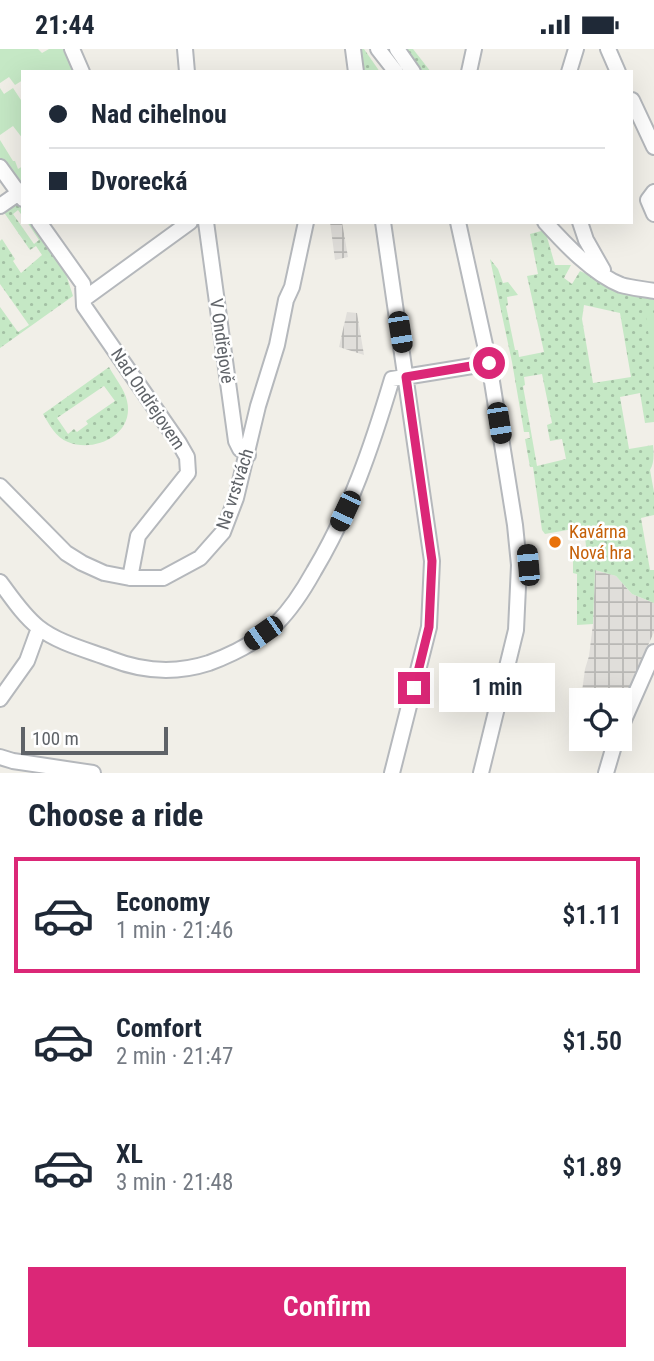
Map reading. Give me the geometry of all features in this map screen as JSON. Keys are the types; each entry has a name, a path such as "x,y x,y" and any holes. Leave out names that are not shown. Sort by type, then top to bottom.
{"street":[{"path":"72,49 81,70"},
{"path":"185,49 187,70"},
{"path":"353,49 356,70"},
{"path":"378,49 394,70"},
{"path":"469,70 474,49"},
{"path":"570,70 576,49"},
{"path":"608,49 617,70"},
{"path":"633,102 654,148"},
{"path":"0,167 21,194 0,206"},
{"path":"654,193 648,200 654,214"},
{"name":"Nad Ondřejovem","path":"40,224 83,284 84,306 179,443 188,463 187,477 138,536 130,578"},
{"path":"84,299 187,224"},
{"name":"V Ondřejově","path":"206,224 236,440 240,449 248,455"},
{"name":"Na vrstvách","path":"0,486 74,559 104,573 130,578 152,579 167,576 189,566 210,549 226,526 248,455 258,407 292,288 306,224"},
{"path":"383,224 432,561 429,627 392,773"},
{"path":"458,224 528,565 526,614 489,773"},
{"path":"467,224 487,363"},
{"path":"547,224 574,254 605,275 621,284 654,291"},
{"path":"581,224 605,275"},
{"path":"0,582 39,628 76,646 127,665 151,670 176,670 225,657 277,623 303,590 355,492 392,379 487,363"},
{"path":"481,773 516,630 520,525"},
{"path":"0,699 27,661 39,628"},
{"path":"632,702 654,652"},
{"path":"606,773 612,751"},
{"path":"0,757 93,773"}],"shaded area":[{"path":"330,224 342,224 348,257 335,260"},
{"path":"347,312 357,313 364,355 339,347"},
{"path":"595,570 616,576 632,594 654,603 654,632 629,688 582,688 593,624"}],"green space":[{"path":"0,49 38,49 42,53 49,49 66,49 76,70 21,70 21,81 15,85 9,77 0,83"},
{"path":"358,49 364,49 379,70 362,70"},
{"path":"407,49 413,49 429,70 421,70"},
{"path":"0,88 4,94 13,88 21,100 21,136 13,126 0,135"},
{"path":"0,140 18,169 21,167 21,184 20,185 0,158"},
{"path":"17,202 21,207 21,214 18,210 13,214 34,244 39,240 28,224 32,224 65,271 73,296 0,348 0,307 18,332 29,325 0,284 0,241 2,239 21,273 42,255 36,246 30,250 3,211"},
{"path":"545,230 555,265 571,265 564,278 572,284 580,271 617,288 654,300 654,422 645,423 640,393 620,397 629,449 653,445 650,470 654,515 641,518 650,570 654,570 654,603 632,594 616,576 595,570 593,624 577,625 577,574 573,573 573,560 587,556 584,527 545,534 542,530 533,467 530,467 525,439 530,438 529,432 524,432 490,259 498,269 503,283 508,282 518,295 507,297 506,306 515,350 518,350 519,357 544,352 527,276 538,274 530,234","holes":["584,305 620,313 631,377 593,383 582,319","542,374 552,423 547,425 550,441 562,439 566,459 537,466 523,386 524,377"]},
{"path":"654,315 654,372 646,317"},
{"path":"109,367 122,388 128,413 119,432 100,443 89,445 78,445 64,440 53,430 43,414","holes":["104,386 115,401 86,421 88,424 77,432 74,429 68,434 57,418"]}],"place":[{"name":"Kavárna Nová hra","path":"555,542"}],"route":[{"path":"414,688 429,627 432,561 406,377 489,363"}]}
